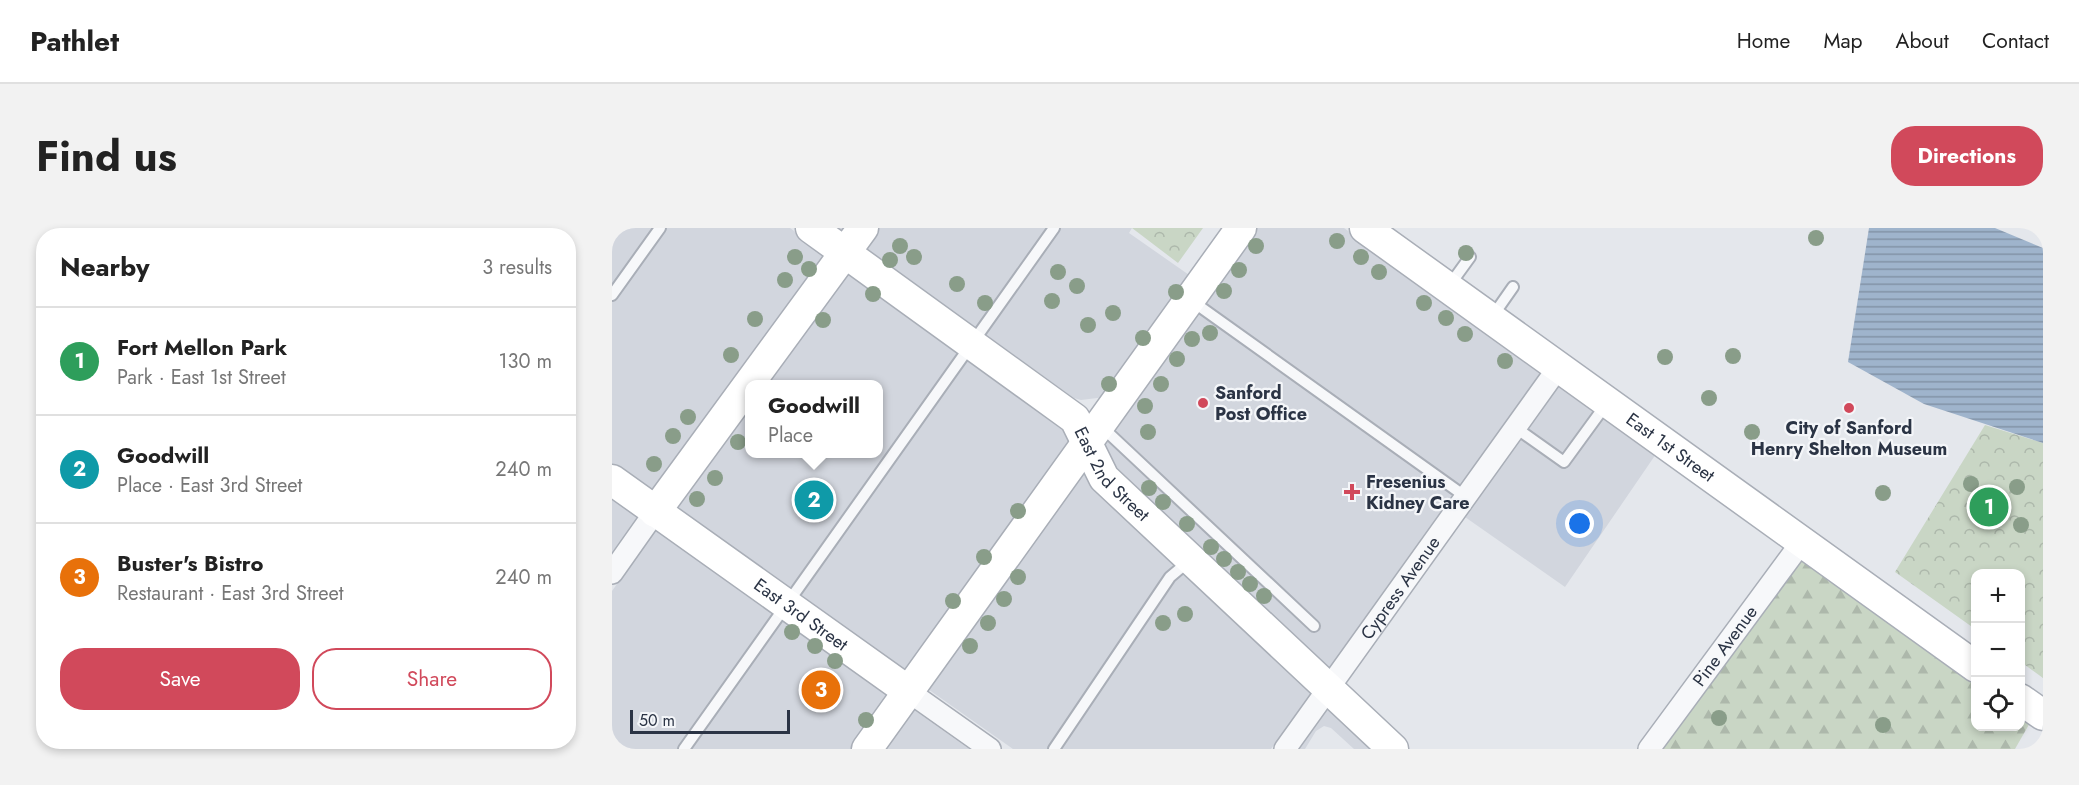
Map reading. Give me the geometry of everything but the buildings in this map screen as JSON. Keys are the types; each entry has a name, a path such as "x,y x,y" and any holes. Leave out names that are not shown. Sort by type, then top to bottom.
{"street":[{"name":"East 2nd Street","path":"811,228 1093,433 1104,478 1393,749"},
{"path":"752,380 863,228"},
{"path":"867,749 1241,228"},
{"name":"East 1st Street","path":"1365,228 1971,663"},
{"name":"Cypress Avenue","path":"1285,749 1558,368"},
{"path":"612,573 745,390"},
{"name":"East 3rd Street","path":"612,480 990,749"},
{"name":"Pine Avenue","path":"1649,749 1801,543"},
{"path":"2025,702 2043,715"}],"lane":[{"path":"612,295 660,228"},
{"path":"684,749 1054,228"},
{"path":"1448,289 1470,257"},
{"path":"1490,319 1513,287"},
{"path":"1189,299 1466,497"},
{"path":"1516,428 1564,462 1607,403"},
{"path":"1093,433 1314,626"},
{"path":"1054,749 1170,577 1191,559"}],"shaded area":[{"path":"612,228 790,228 829,257 654,495 612,465"},
{"path":"837,228 1132,228 1129,233 1192,277 1105,397 1081,400 1074,398"},
{"path":"1255,228 1344,228 1542,372 1329,670 1114,470 1100,442"},
{"path":"847,270 1065,428 1072,443 906,675 672,508 745,408 745,458 883,458 883,380 766,380"},
{"path":"1560,384 1656,454 1565,587 1465,517"},
{"path":"1084,465 1314,690 1271,749 1013,749 925,687"},
{"path":"612,496 639,516 612,554"},
{"path":"657,528 892,695 853,749 612,749 612,591"},
{"path":"1330,706 1375,749 1354,749 1331,728 1324,726 1316,731 1305,749 1298,749"},
{"path":"910,707 969,749 880,749"}],"green space":[{"path":"1132,228 1203,228 1178,263"},
{"path":"1985,425 2043,443 2043,678 2025,665 2025,569 1971,569 1971,626 1895,572"},
{"path":"1803,559 1971,679 1971,731 2025,731 2025,717 2031,721 2015,749 1663,749"}],"water":[{"path":"1869,228 1995,228 2043,248 2043,443 1924,404 1848,362"}],"place":[{"name":"Sanford Post Office","path":"1203,403"},
{"name":"City of Sanford Henry Shelton Museum","path":"1849,408"},
{"name":"Fresenius Kidney Care","path":"1352,492"},
{"name":"Goodwill","path":"814,500"},
{"name":"Fort Mellon Park","path":"1989,507"},
{"name":"Buster's Bistro","path":"821,690"}]}
